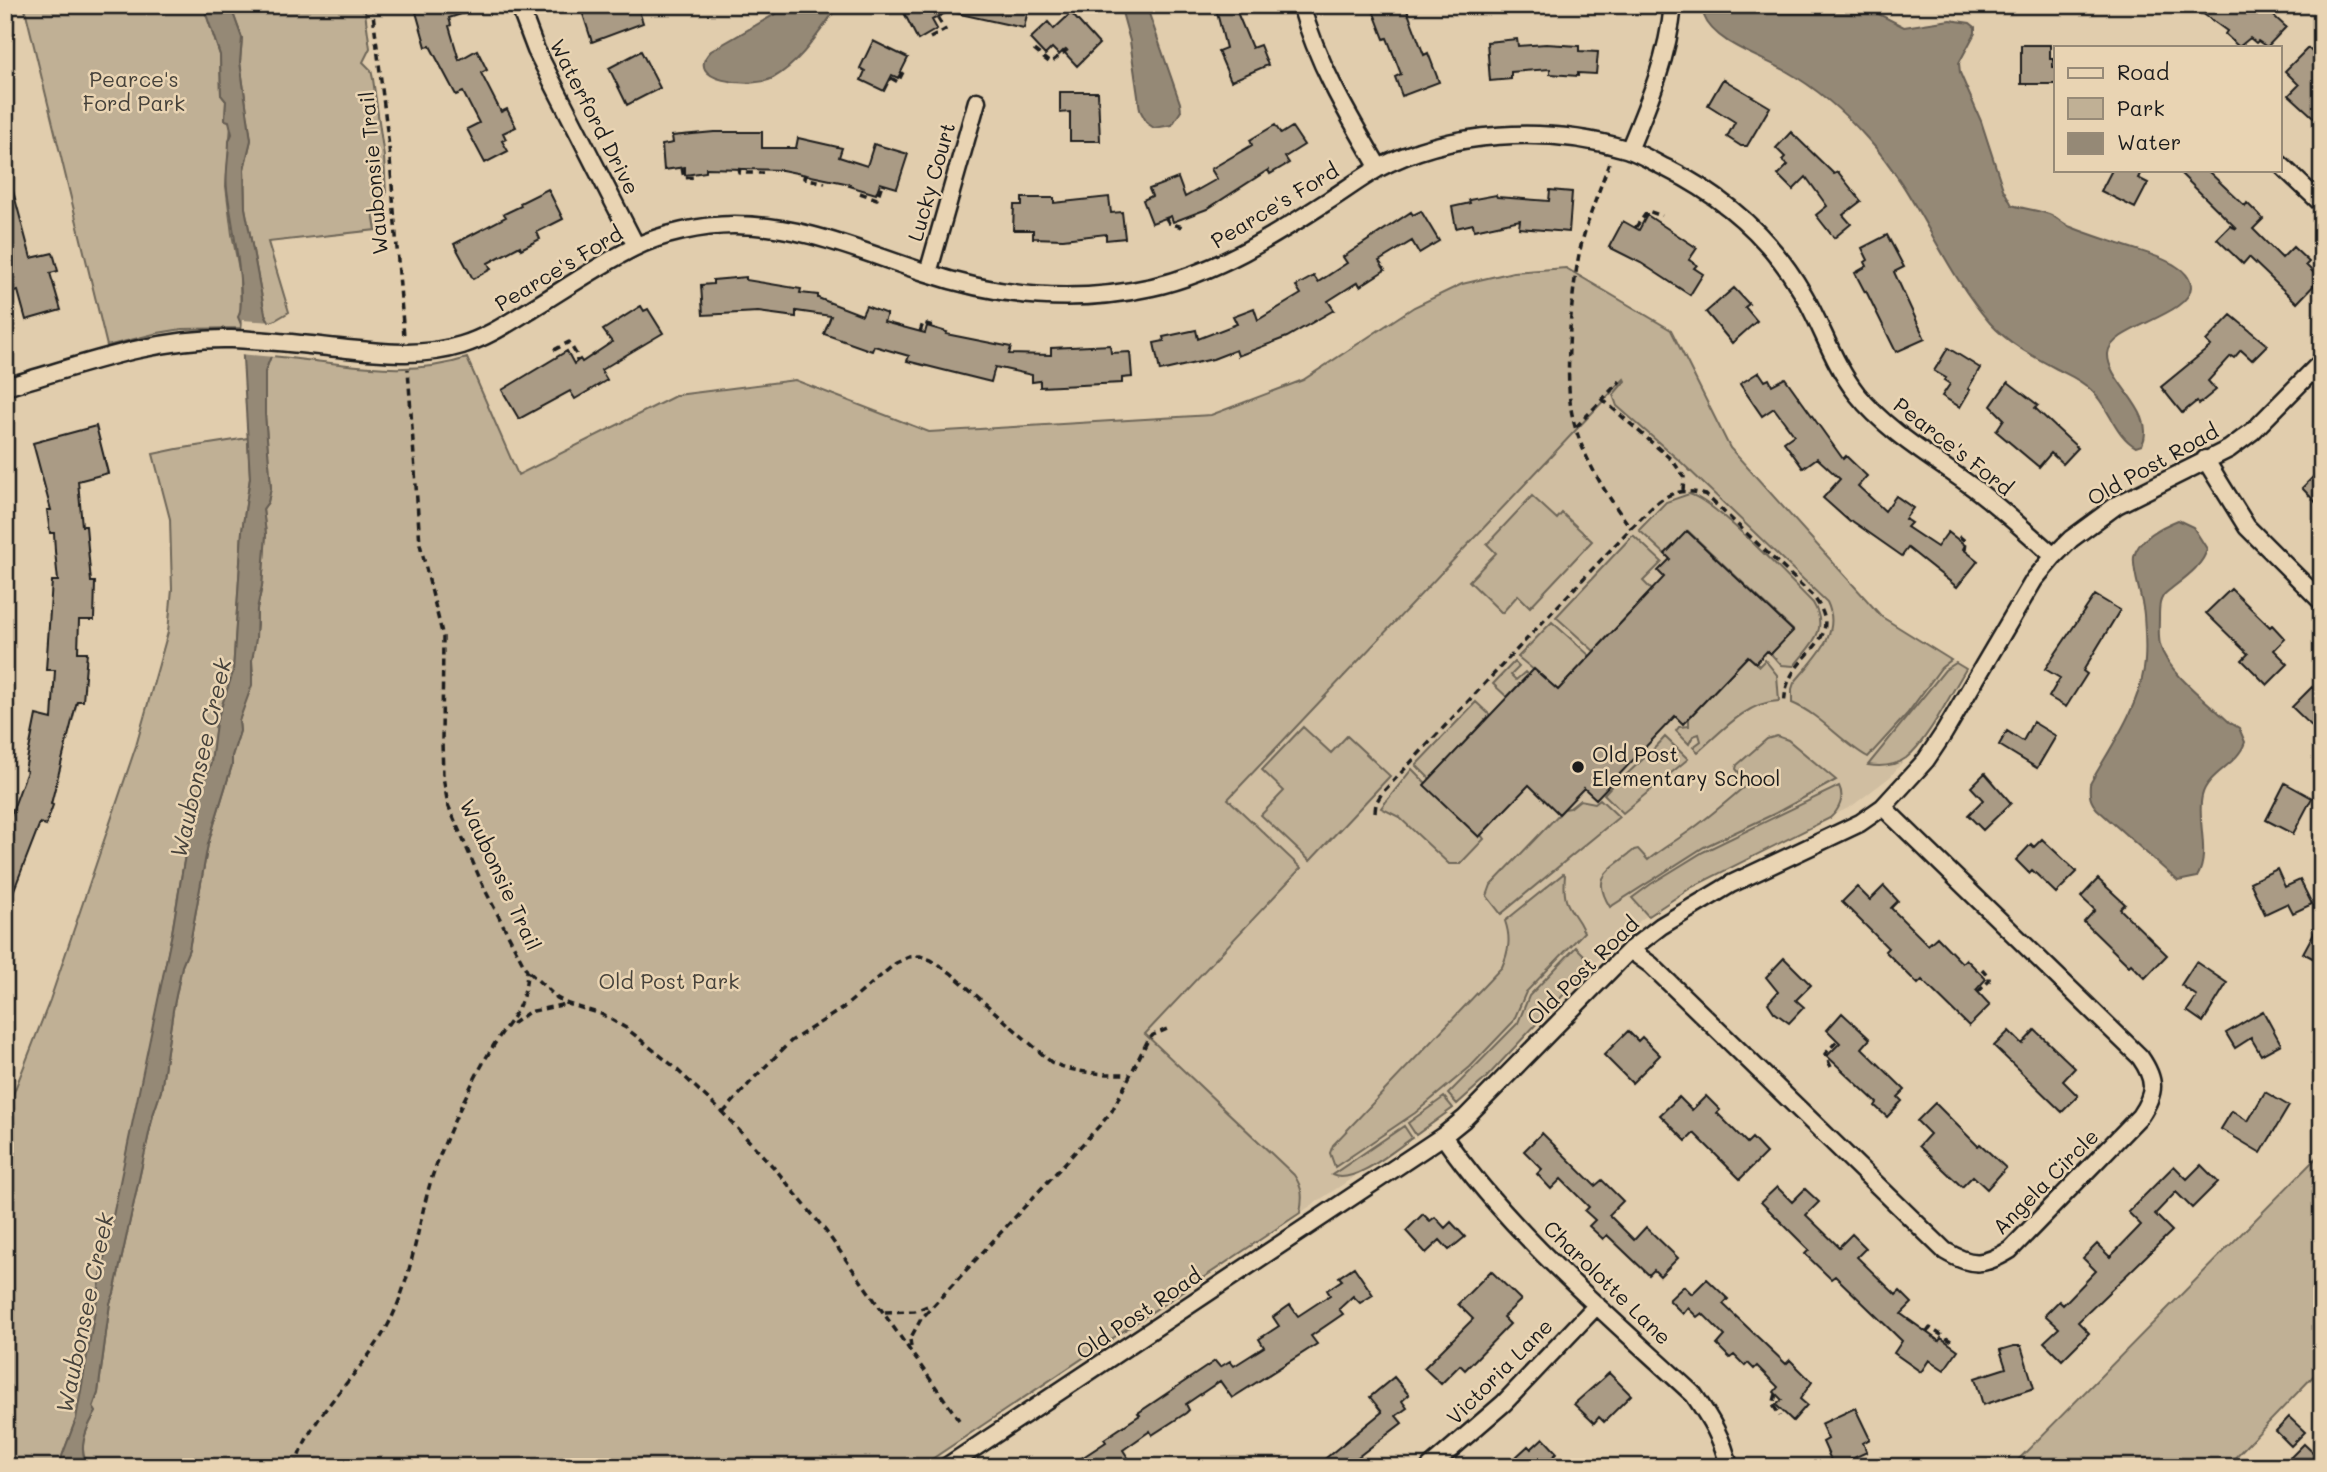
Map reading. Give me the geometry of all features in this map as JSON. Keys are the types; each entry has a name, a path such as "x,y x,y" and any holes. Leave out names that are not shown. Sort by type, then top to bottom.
{"street":[{"name":"Waterford Drive","path":"519,5 536,50 636,246"},
{"path":"1301,5 1319,60 1379,168"},
{"path":"1629,150 1662,66 1672,5"},
{"name":"Lucky Court","path":"928,273 977,101"},
{"name":"Pearce's Ford","path":"5,387 145,348 181,342 228,339 406,355 446,350 490,334 636,246 678,233 724,225 764,225 802,231 984,289 1026,295 1093,295 1150,287 1189,277 1228,261 1264,243 1379,168 1426,149 1472,139 1517,135 1565,137 1629,150 1685,177 1719,198 1754,228 1780,258 1802,291 1856,393 1887,425 1981,493 2054,556"},
{"path":"2282,166 2322,204"},
{"name":"Old Post Road","path":"947,1467 1443,1136 1464,1119 1630,950 1661,926 1731,884 1860,823 1883,807 1926,760 2034,580 2054,556 2117,505 2229,449 2253,431 2322,361"},
{"path":"2205,459 2247,527 2322,602"},
{"name":"Angela Circle","path":"1630,950 1651,965 1945,1251 1961,1261 1976,1264 1993,1260 2010,1250 2140,1116 2149,1103 2153,1085 2150,1071 2140,1057 2101,1018 1883,807"},
{"name":"Charolotte Lane","path":"1443,1136 1487,1195 1597,1305 1694,1395 1713,1421 1729,1467"},
{"name":"Victoria Lane","path":"1430,1467 1504,1403 1597,1305"}],"path":[{"name":"Waubonsie Trail","path":"372,5 391,160 404,338"},
{"path":"930,38 945,30 937,17"},
{"path":"1034,50 1050,63 1056,61 1068,49"},
{"path":"891,78 898,82 905,68"},
{"path":"1610,160 1578,258 1569,377 1571,410 1576,427 1598,479 1631,528"},
{"path":"682,168 684,178 697,177"},
{"path":"740,168 740,173 763,173"},
{"path":"805,174 804,178 825,183"},
{"path":"860,193 877,199 882,184"},
{"path":"1635,228 1648,211 1662,216"},
{"path":"1166,218 1169,223 1186,228"},
{"path":"920,332 923,323 937,327"},
{"path":"554,350 569,342 577,361"},
{"name":"Waubonsie Trail","path":"295,1467 301,1447 318,1417 371,1353 388,1325 399,1301 432,1177 445,1144 472,1083 522,1003 527,983 527,971 459,834 443,777 443,637 420,544 407,366"},
{"path":"1576,427 1620,381"},
{"path":"1602,400 1672,461 1684,477 1683,490"},
{"path":"1375,812 1376,803 1382,793 1631,528 1662,499 1683,490 1706,495 1821,606 1825,616 1823,636 1794,672 1788,683 1784,705"},
{"path":"1959,536 1966,542 1965,550"},
{"path":"723,1113 773,1057 791,1041 843,1008 896,963 909,957 920,956 931,960 951,973 1051,1062 1069,1070 1087,1073 1129,1074"},
{"path":"1978,992 1989,981 1982,969"},
{"path":"527,971 540,985 568,1004 601,1014 626,1028 672,1065 723,1113 794,1191 844,1254 959,1420"},
{"path":"509,1025 529,1012 568,1004"},
{"path":"911,1349 910,1339 914,1331 935,1302 1101,1124 1112,1111 1147,1042 1153,1035 1167,1028"},
{"path":"1831,1067 1825,1054 1838,1040"},
{"path":"885,1312 915,1311 935,1302"},
{"path":"1927,1332 1930,1328 1951,1341"},
{"path":"1776,1394 1773,1405 1780,1416"}],"shaded area":[{"name":"Old Post Elementary School","path":"1671,330 1730,448 1882,617 1966,669 1925,735 1890,777 1852,806 1692,887 1642,919 1582,975 1485,1079 1453,1108 1300,1213 1303,1200 1145,1034 1301,868 1228,799"}],"green space":[{"name":"Pearce's Ford Park","path":"24,5 203,5 220,55 221,95 226,101 225,119 231,125 226,186 240,274 241,328 182,329 107,346"},
{"path":"230,5 364,5 370,48 363,62 371,70 373,79 384,157 386,194 373,212 376,230 268,242 289,312 272,322 265,314 245,208 244,169 251,140 240,62 242,38"},
{"name":"Old Post Park","path":"1566,268 1671,330 1730,448 1882,617 1951,660 1941,668 1907,714 1868,757 1812,714 1792,703 1794,683 1817,656 1829,636 1831,614 1827,602 1682,463 1617,406 1613,395 1624,379 1228,799 1301,868 1145,1034 1294,1175 1302,1193 1300,1213 920,1467 82,1467 85,1460 85,1435 96,1412 93,1408 98,1393 110,1303 153,1115 161,1091 173,1010 182,966 189,949 208,844 232,765 240,731 239,721 253,673 252,660 266,534 263,509 268,502 271,488 265,414 265,372 271,356 394,368 443,364 467,358 518,475 677,395 795,380 929,432 1211,415 1303,380 1414,307 1462,284 1513,272"},
{"path":"248,438 250,478 242,531 233,672 216,723 211,763 192,813 172,933 76,1419 58,1467 5,1467 5,1115 50,1000 136,746 168,632 172,589 170,519 153,454"},
{"path":"1689,494 1717,511 1813,603 1818,613 1819,630 1812,644 1794,666 1781,665 1771,654 1793,630 1688,531 1665,554 1639,530 1666,502"},
{"path":"1532,496 1557,519 1562,513 1592,541 1530,607 1518,595 1502,613 1469,581 1496,553 1487,544"},
{"path":"1633,535 1662,562 1643,581 1652,590 1594,651 1556,617"},
{"path":"1552,622 1590,656 1558,690 1518,657"},
{"path":"1748,656 1759,666 1765,660 1777,675 1779,701 1745,712 1698,752 1693,747 1701,741 1699,734 1693,736 1689,744 1676,731 1679,727 1689,726 1689,718"},
{"path":"1514,662 1519,667 1511,675 1516,680 1525,672 1528,675 1507,697 1493,684"},
{"path":"1956,663 1966,669 1914,751 1902,761 1893,764 1868,765 1945,670"},
{"path":"1476,702 1490,715 1430,779 1416,765"},
{"path":"1303,727 1331,753 1347,736 1390,776 1310,861 1261,815 1284,791 1262,770"},
{"path":"1777,736 1788,740 1836,780 1776,813 1704,847 1610,907 1604,896 1602,880 1611,868 1638,849 1648,860 1710,816 1745,786 1746,781 1736,769 1737,765 1767,739"},
{"path":"1665,737 1688,759 1623,813 1604,794"},
{"path":"1412,769 1484,839 1460,864 1449,864 1399,817 1381,808"},
{"path":"1839,786 1840,804 1830,818 1692,887 1648,916 1632,898 1703,852"},
{"path":"1600,799 1619,817 1501,914 1487,896 1491,885 1564,809 1580,800 1595,803"},
{"path":"1563,874 1567,902 1584,932 1526,992 1513,1022 1470,1067 1415,1113 1335,1167 1330,1153 1333,1145 1502,967 1508,944 1505,921"},
{"path":"1576,947 1590,961 1582,975 1485,1079 1457,1104 1448,1094 1518,1023 1529,996"},
{"path":"1444,1097 1453,1108 1416,1135 1408,1123"},
{"path":"1404,1126 1412,1138 1384,1158 1351,1176 1332,1175"},
{"path":"2322,1152 2322,1367 2226,1467 2011,1467"}],"water":[{"path":"203,5 230,5 242,38 240,62 251,140 244,169 245,208 265,314 274,332 271,356 265,372 265,414 271,488 268,502 263,509 266,534 262,586 257,609 252,685 239,721 240,731 232,765 208,844 189,949 182,966 173,1010 161,1091 153,1115 110,1303 98,1393 93,1407 96,1412 84,1442 85,1460 82,1467 58,1467 76,1419 104,1259 172,933 192,813 211,763 216,723 233,672 242,531 250,478 241,324 238,317 241,308 240,276 227,183 229,141 232,134 229,121 225,120 226,101 221,95 220,55"},
{"path":"791,5 839,5 810,45 783,72 773,78 750,83 723,80 712,76 705,69 704,61 711,51"},
{"path":"1120,5 1146,5 1180,103 1181,111 1172,125 1154,128 1147,123 1140,110 1130,41"},
{"path":"1711,5 1861,5 1904,27 1950,20 1970,23 1975,27 1975,33 1959,63 1960,73 1981,121 2003,189 2012,205 2049,214 2077,230 2164,259 2181,270 2190,280 2191,287 2187,297 2178,306 2121,336 2108,354 2115,376 2143,421 2145,433 2142,445 2136,447 2123,436 2087,386 2021,348 1990,323 1957,278 1901,182 1867,138 1839,110 1808,85 1718,34 1709,26 1704,16"},
{"path":"2178,520 2193,527 2207,549 2196,568 2162,597 2159,610 2160,645 2179,676 2239,728 2245,742 2236,757 2205,788 2201,806 2201,868 2197,877 2178,881 2097,809 2091,801 2090,784 2129,714 2144,669 2144,615 2135,570 2136,550 2145,539"}],"pier":[{"path":"242,320 273,322 278,331 274,357 239,354"}],"building":[{"path":"414,5 477,5 477,9 449,18 449,26 459,60 477,50 487,70 481,73 501,112 507,109 516,127 503,133 506,139 502,141 508,151 485,163 467,129 479,123 463,92 456,95 430,46 426,47"},
{"path":"580,5 637,5 643,23 592,42"},
{"path":"900,5 1029,5 1024,28 951,10 932,20 937,29 918,40"},
{"path":"1215,5 1234,5 1252,48 1260,45 1268,65 1231,81 1218,51 1226,48"},
{"path":"1371,5 1405,5 1424,55 1428,53 1439,82 1402,96 1395,77 1401,74"},
{"path":"2191,5 2262,5 2286,27 2268,46 2258,41 2256,43 2250,38 2238,46 2225,34 2227,31"},
{"path":"1071,13 1099,44 1077,66 1063,51 1059,55 1052,48 1045,55 1030,39 1048,22 1054,29"},
{"path":"1517,39 1518,46 1579,46 1579,51 1598,52 1596,74 1550,74 1550,69 1511,72 1511,79 1490,81 1487,42"},
{"path":"873,41 908,58 898,78 892,75 884,91 861,80 865,71 860,68"},
{"path":"2021,45 2050,45 2054,84 2021,84"},
{"path":"2308,48 2322,61 2322,125 2289,95 2299,85 2285,71"},
{"path":"641,51 660,88 627,105 609,68"},
{"path":"1723,79 1770,107 1747,146 1741,146 1727,137 1735,122 1708,105"},
{"path":"1060,92 1098,92 1100,141 1070,141 1070,112 1060,113"},
{"path":"1275,125 1281,134 1292,127 1304,145 1285,157 1289,163 1270,174 1268,170 1207,209 1173,222 1171,216 1152,223 1143,200 1152,196 1149,189 1178,178 1185,197 1217,179 1211,169 1252,145 1250,140"},
{"path":"714,132 762,132 762,148 796,148 798,138 842,148 839,157 867,166 874,144 908,154 897,188 880,183 876,194 849,186 850,184 782,170 706,168 706,172 685,175 685,167 664,170 662,145 673,143 672,136"},
{"path":"1791,132 1834,174 1838,172 1861,201 1843,215 1851,224 1834,238 1816,215 1827,206 1806,177 1793,190 1778,175 1788,165 1782,160 1785,157 1776,148"},
{"path":"2111,172 2141,172 2138,178 2148,183 2135,208 2101,191"},
{"path":"2179,172 2209,172 2263,219 2253,229 2282,258 2293,247 2309,262 2306,265 2320,279 2297,303 2249,257 2243,264 2217,239 2230,226 2237,229"},
{"path":"10,180 31,258 53,253 58,271 50,273 61,310 26,320 18,291 5,294 5,181"},
{"path":"548,189 563,219 537,232 540,239 488,263 491,269 473,279 454,244 506,217 504,214 521,206 520,203"},
{"path":"1550,190 1572,192 1569,232 1519,228 1520,220 1474,230 1473,224 1456,228 1452,207 1470,203 1469,200 1496,195 1549,201"},
{"path":"1109,197 1111,213 1122,212 1125,238 1106,240 1106,234 1063,239 1033,238 1033,230 1013,230 1014,205 1022,205 1022,198 1054,198 1054,203"},
{"path":"1421,211 1439,241 1419,253 1412,241 1379,261 1385,270 1360,286 1358,282 1328,301 1334,310 1287,337 1238,356 1236,350 1213,359 1160,371 1154,343 1164,341 1163,337 1196,330 1198,339 1237,324 1233,316 1254,308 1258,320 1301,294 1296,286 1314,276 1318,282 1347,263 1343,257 1411,212 1413,215"},
{"path":"1647,215 1697,248 1689,260 1697,265 1694,268 1703,274 1690,295 1641,263 1609,247 1623,221 1639,230"},
{"path":"1887,235 1904,267 1894,272 1925,339 1896,352 1855,273 1867,266 1865,262 1868,260 1862,248"},
{"path":"746,277 746,280 801,289 800,293 818,295 818,298 862,315 866,306 887,314 884,322 925,333 927,326 947,332 946,334 1011,347 1009,354 1051,355 1051,348 1110,345 1111,353 1130,352 1132,377 1122,378 1122,383 1040,387 1040,381 1032,382 1032,375 995,367 991,382 907,361 909,356 874,346 872,351 824,334 831,316 796,311 796,317 758,312 703,315 701,285 713,284 713,280"},
{"path":"1734,288 1749,304 1745,307 1757,321 1732,343 1706,312"},
{"path":"641,306 644,311 648,309 663,333 601,370 607,380 575,399 570,391 519,419 502,390 567,351 574,364 580,359 582,362 612,342 603,330"},
{"path":"2231,315 2267,345 2252,360 2241,350 2234,358 2231,356 2208,381 2216,390 2182,413 2161,387 2211,346 2206,341"},
{"path":"1948,348 1980,368 1960,407 1942,396 1950,384 1944,380 1946,378 1934,371"},
{"path":"1759,372 1765,381 1769,379 1772,385 1785,378 1843,459 1846,456 1867,476 1858,486 1885,511 1896,496 1913,508 1905,519 1911,523 1907,527 1937,547 1948,532 1965,545 1963,549 1978,561 1957,587 1908,548 1902,556 1850,522 1823,498 1840,479 1817,458 1803,468 1784,442 1794,435 1774,408 1762,416 1740,384"},
{"path":"2008,382 2038,405 2035,408 2078,448 2063,464 2051,453 2039,467 1996,431 2004,419 1991,406"},
{"path":"96,426 108,473 78,481 82,526 86,526 91,582 95,582 94,620 79,620 78,652 87,652 83,701 77,701 46,825 40,823 5,913 5,831 27,771 25,770 36,715 52,719 55,670 46,670 52,581 58,581 54,533 50,533 47,510 51,510 33,443"},
{"path":"2322,468 2322,509 2302,488"},
{"path":"1687,531 1793,631 1771,654 1767,651 1756,663 1748,656 1683,724 1675,716 1596,799 1584,788 1559,814 1529,785 1479,837 1424,785 1534,669 1558,690 1664,577 1658,571 1670,559 1665,554"},
{"path":"2231,589 2285,639 2274,650 2288,664 2267,685 2242,660 2248,654 2206,613"},
{"path":"2095,595 2120,610 2083,671 2087,674 2066,707 2049,697 2060,678 2045,669"},
{"path":"2312,687 2322,696 2322,736 2292,707"},
{"path":"2033,722 2056,736 2037,768 1999,745 2007,731 2023,741"},
{"path":"1985,773 2011,803 1983,830 1968,815 1983,800 1971,787"},
{"path":"2285,783 2312,798 2293,834 2266,820"},
{"path":"2042,839 2077,872 2056,893 2032,870 2029,873 2016,860 2031,844 2034,847"},
{"path":"2277,869 2285,887 2300,880 2312,904 2293,913 2288,903 2265,914 2250,882"},
{"path":"2098,879 2125,904 2120,909 2167,955 2145,978 2084,922 2095,910 2081,897"},
{"path":"1884,886 1898,901 1891,908 1928,945 1937,937 1962,963 1966,959 1986,979 1976,990 1990,1005 1969,1026 1922,980 1918,984 1885,951 1888,948 1842,902 1857,887 1870,900"},
{"path":"2322,918 2322,963 2303,953"},
{"path":"1784,958 1811,985 1796,1000 1804,1007 1789,1023 1774,1012 1768,1003 1778,992 1766,977"},
{"path":"2196,962 2227,983 2203,1022 2187,1011 2197,996 2181,985"},
{"path":"2263,1011 2281,1044 2261,1055 2251,1038 2235,1048 2226,1033"},
{"path":"1842,1013 1870,1039 1862,1048 1905,1090 1898,1097 1902,1101 1887,1117 1875,1106 1877,1103 1827,1056 1840,1043 1827,1030"},
{"path":"2035,1030 2075,1068 2063,1081 2078,1096 2062,1112 1994,1046 2009,1031 2022,1044"},
{"path":"1628,1031 1638,1041 1642,1037 1660,1055 1632,1083 1604,1055"},
{"path":"2265,1092 2289,1106 2261,1153 2221,1129 2232,1111 2248,1121"},
{"path":"1706,1096 1720,1110 1717,1113 1747,1143 1752,1138 1766,1153 1740,1179 1694,1133 1686,1141 1660,1115 1679,1097 1692,1110"},
{"path":"1935,1103 1978,1146 1980,1144 2006,1168 1987,1189 1973,1176 1962,1187 1919,1146 1930,1134 1917,1121"},
{"path":"1542,1133 1595,1186 1602,1180 1623,1201 1609,1215 1634,1240 1646,1227 1678,1258 1660,1276 1654,1270 1649,1275 1607,1235 1603,1239 1589,1226 1595,1220 1585,1211 1589,1207 1561,1179 1551,1189 1537,1174 1542,1169 1524,1151"},
{"path":"2201,1165 2218,1182 2192,1208 2176,1192 2155,1214 2172,1231 2078,1322 2089,1333 2062,1360 2044,1342 2059,1328 2045,1315 2059,1301 2063,1305 2096,1271 2083,1258 2097,1244 2110,1257 2141,1225 2128,1212 2174,1166 2187,1179"},
{"path":"1777,1187 1792,1202 1805,1189 1819,1202 1806,1215 1839,1247 1852,1234 1866,1248 1857,1257 1896,1295 1900,1291 1912,1303 1901,1314 1939,1341 1941,1338 1958,1350 1944,1370 1929,1360 1921,1372 1894,1353 1902,1341 1835,1276 1831,1279 1805,1254 1809,1250 1761,1202"},
{"path":"1423,1214 1430,1221 1435,1217 1445,1228 1451,1222 1465,1237 1449,1250 1440,1240 1426,1253 1406,1231"},
{"path":"1354,1267 1373,1295 1360,1303 1353,1296 1339,1309 1343,1314 1311,1336 1317,1344 1232,1398 1220,1381 1186,1404 1189,1410 1186,1413 1152,1435 1150,1431 1123,1450 1134,1467 1068,1467 1106,1442 1104,1439 1140,1415 1138,1413 1215,1361 1220,1367 1230,1361 1234,1366 1264,1347 1259,1339 1279,1326 1273,1317 1290,1305 1298,1316 1330,1295 1327,1290 1342,1280 1339,1277"},
{"path":"1491,1271 1521,1300 1503,1317 1510,1324 1465,1370 1460,1365 1441,1384 1424,1368 1473,1319 1458,1304"},
{"path":"1707,1279 1728,1299 1723,1304 1786,1364 1790,1360 1812,1382 1800,1399 1807,1405 1793,1421 1776,1405 1782,1400 1774,1392 1778,1387 1757,1366 1754,1369 1748,1363 1745,1366 1734,1355 1730,1358 1717,1345 1725,1336 1702,1313 1697,1317 1688,1308 1683,1314 1669,1300 1684,1286 1692,1294"},
{"path":"2021,1346 2034,1388 1983,1405 1975,1378 2006,1368 2000,1350"},
{"path":"1609,1373 1631,1395 1604,1422 1599,1417 1594,1423 1574,1404"},
{"path":"1394,1377 1409,1395 1402,1401 1407,1408 1396,1416 1402,1423 1354,1460 1359,1467 1315,1467 1382,1412 1370,1397"},
{"path":"1855,1408 1870,1439 1863,1443 1867,1452 1834,1467 1823,1442 1828,1439 1821,1424"},
{"path":"2289,1417 2305,1432 2291,1446 2276,1431"},
{"path":"1543,1438 1557,1453 1544,1465 1546,1467 1505,1467 1528,1446 1531,1449"},
{"path":"2304,1444 2322,1461 2322,1467 2281,1467"}],"place":[{"name":"Old Post Elementary School","path":"1578,767"}],"water label":[{"name":"Waubonsee Creek","path":"201,758"},
{"name":"Waubonsee Creek","path":"85,1313"}]}
